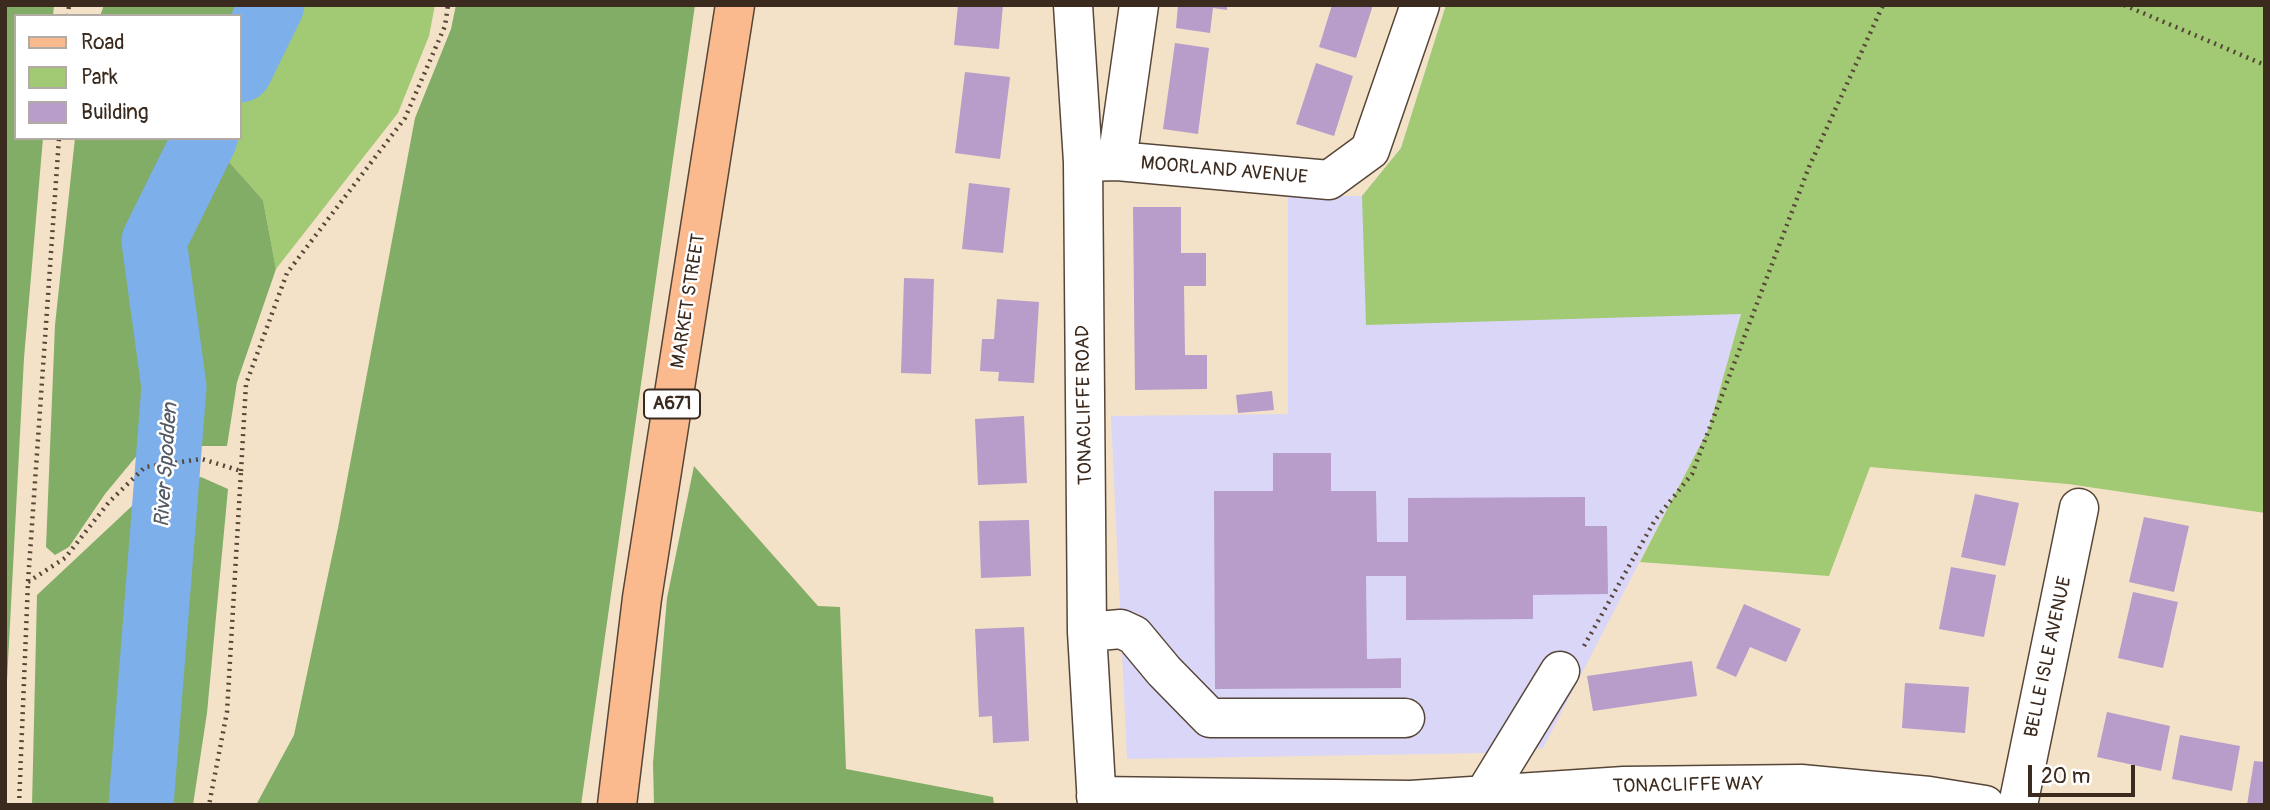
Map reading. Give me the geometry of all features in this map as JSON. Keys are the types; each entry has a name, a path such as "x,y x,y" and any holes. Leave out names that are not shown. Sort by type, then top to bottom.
{"main road":[{"name":"MARKET STREET","path":"617,805 642,598 735,5"}],"street":[{"name":"TONACLIFFE ROAD","path":"1073,5 1100,161 1087,632 1096,800"},
{"path":"1100,161 1139,5"},
{"name":"MOORLAND AVENUE","path":"1100,161 1329,180 1370,150 1420,5"},
{"name":"BELLE ISLE AVENUE","path":"2018,805 2079,508"},
{"path":"1087,632 1121,629 1135,635 1164,671 1210,718 1405,718"},
{"path":"1484,795 1560,671"},
{"name":"TONACLIFFE WAY","path":"1096,800 1411,802 1624,786 1801,795 1929,796 1985,805"}],"path":[{"path":"209,805 227,712 246,384 287,273 405,118 445,26 448,5"},
{"path":"1560,671 1576,660 1656,520 1692,474 1809,167 1883,5"},
{"path":"2123,5 2265,65"},
{"path":"19,805 28,582 60,140"},
{"path":"28,582 65,558 109,502 145,467 202,459 241,471"}],"shaded area":[{"path":"1446,5 1828,5 1709,428 1543,748 1489,753 1127,759 1111,416 1288,414 1288,196 1362,196 1401,148"}],"green space":[{"path":"5,5 54,5 53,14 14,14 14,140 43,140 24,358 5,719"},
{"path":"104,5 248,5 242,18 242,14 101,14"},
{"path":"291,5 435,5 429,36 398,113 276,269 263,200 214,145 216,140 242,140 242,94"},
{"path":"456,5 695,5 581,805 256,805 294,735 338,528 415,118 451,29"},
{"path":"1446,5 2265,5 2265,513 2068,484 1870,467 1829,576 1640,562 1709,428 1741,314 1366,325 1362,196 1401,148"},
{"path":"75,140 180,140 140,221 141,270 159,389 154,448 139,453 105,494 69,547 55,555 46,547 55,325"},
{"path":"214,145 263,200 276,269 237,382 227,446 176,446 183,388 164,243"},
{"path":"694,466 818,606 840,607 846,769 993,797 994,805 654,805 653,763 667,598"},
{"path":"201,477 228,489 207,713 193,805 154,805 178,483"},
{"path":"149,490 125,805 32,805 37,595"}],"building":[{"path":"958,5 1003,5 999,49 954,45"},
{"path":"1178,5 1227,5 1227,10 1213,8 1210,33 1176,28"},
{"path":"1332,5 1373,5 1356,58 1319,47"},
{"path":"1175,43 1209,48 1198,134 1163,129"},
{"path":"1316,63 1353,76 1334,136 1296,124"},
{"path":"965,72 1010,77 1000,159 955,153"},
{"path":"969,183 1010,188 1003,253 962,249"},
{"path":"1133,207 1181,207 1181,253 1206,253 1206,286 1184,286 1185,355 1207,355 1207,389 1135,390"},
{"path":"904,278 934,279 931,374 901,373"},
{"path":"997,299 1039,302 1034,383 998,381 999,372 980,371 982,339 994,339"},
{"path":"1272,391 1274,410 1238,413 1236,395"},
{"path":"1024,416 1027,483 978,485 975,419"},
{"path":"1273,453 1331,453 1331,491 1376,491 1377,542 1408,542 1408,498 1585,497 1585,526 1607,526 1608,594 1533,595 1533,619 1406,620 1406,576 1366,576 1367,659 1401,658 1401,688 1215,689 1214,491 1273,491"},
{"path":"1975,494 2019,503 2005,566 1961,557"},
{"path":"2144,517 2189,526 2174,592 2129,582"},
{"path":"1029,520 1031,576 981,578 979,521"},
{"path":"1951,567 1996,575 1984,637 1939,629"},
{"path":"2133,592 2178,602 2163,668 2118,658"},
{"path":"1744,604 1801,629 1786,662 1750,647 1736,677 1716,668"},
{"path":"1024,627 1029,741 993,743 992,716 979,717 975,629"},
{"path":"1692,661 1697,696 1593,711 1587,676"},
{"path":"1905,683 1969,687 1965,733 1902,728"},
{"path":"2107,712 2170,726 2161,771 2097,757"},
{"path":"2180,735 2240,746 2232,791 2172,779"},
{"path":"2254,761 2265,762 2265,805 2247,805"}],"waterway":[{"name":"River Spodden","path":"242,66 272,5"},
{"name":"River Spodden","path":"141,805 174,387 154,241 204,140"}]}
